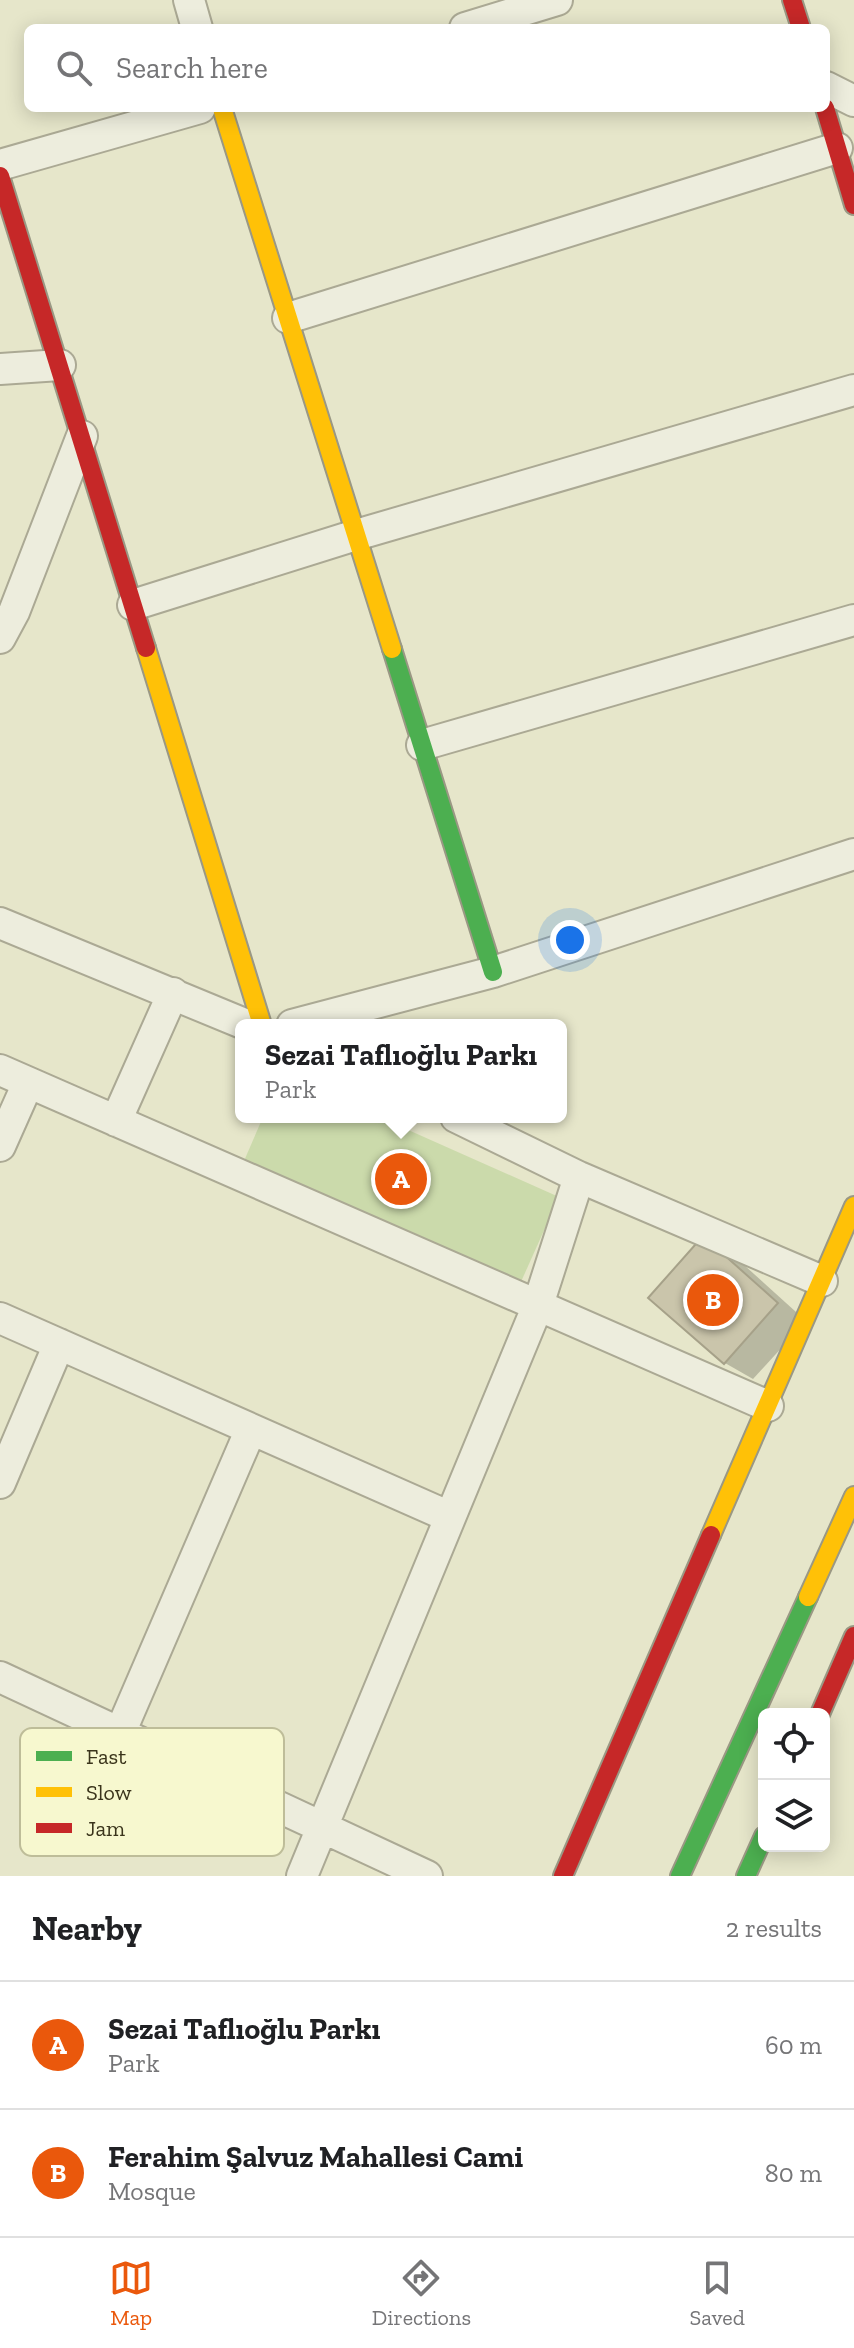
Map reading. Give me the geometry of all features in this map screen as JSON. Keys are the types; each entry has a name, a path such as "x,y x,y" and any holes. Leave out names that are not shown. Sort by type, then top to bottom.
{"street":[{"path":"189,0 196,24"},
{"path":"478,24 557,0"},
{"path":"792,0 800,24"},
{"path":"830,89 854,101"},
{"path":"0,165 186,112"},
{"path":"223,112 493,972"},
{"path":"826,112 854,205"},
{"path":"288,318 837,148"},
{"path":"0,176 260,1019"},
{"path":"0,369 60,365"},
{"path":"133,605 356,535 854,390"},
{"path":"0,638 14,612 82,436"},
{"path":"422,745 854,620"},
{"path":"315,1019 493,972 854,854"},
{"path":"0,923 235,1020"},
{"path":"116,1121 173,993"},
{"path":"0,1070 768,1406"},
{"path":"0,1146 28,1083"},
{"path":"468,1123 579,1177 822,1281"},
{"path":"302,1876 538,1305 579,1177"},
{"path":"563,1876 854,1206"},
{"path":"0,1318 450,1517"},
{"path":"0,1483 59,1344"},
{"path":"122,1728 251,1429"},
{"path":"680,1876 854,1496"},
{"path":"823,1708 854,1636"},
{"path":"0,1677 109,1728"},
{"path":"284,1809 427,1876"},
{"path":"746,1876 758,1849"}],"green space":[{"path":"260,1123 392,1123 559,1197 520,1284 244,1161"}],"building":[{"path":"703,1236 778,1303 724,1364 648,1298"}],"traffic: fast":[{"path":"392,649 493,972"},
{"path":"680,1876 808,1597"},
{"path":"746,1876 758,1849"}],"traffic: slow":[{"path":"223,112 392,649"},
{"path":"146,648 260,1019"},
{"path":"711,1535 854,1206"},
{"path":"808,1597 854,1496"}],"traffic: jam":[{"path":"792,0 800,24"},
{"path":"826,112 854,205"},
{"path":"0,176 146,648"},
{"path":"563,1876 711,1535"},
{"path":"823,1708 854,1636"}],"place":[{"name":"Sezai Taflıoğlu Parkı","path":"401,1179"},
{"name":"Ferahim Şalvuz Mahallesi Cami","path":"713,1300"}]}
